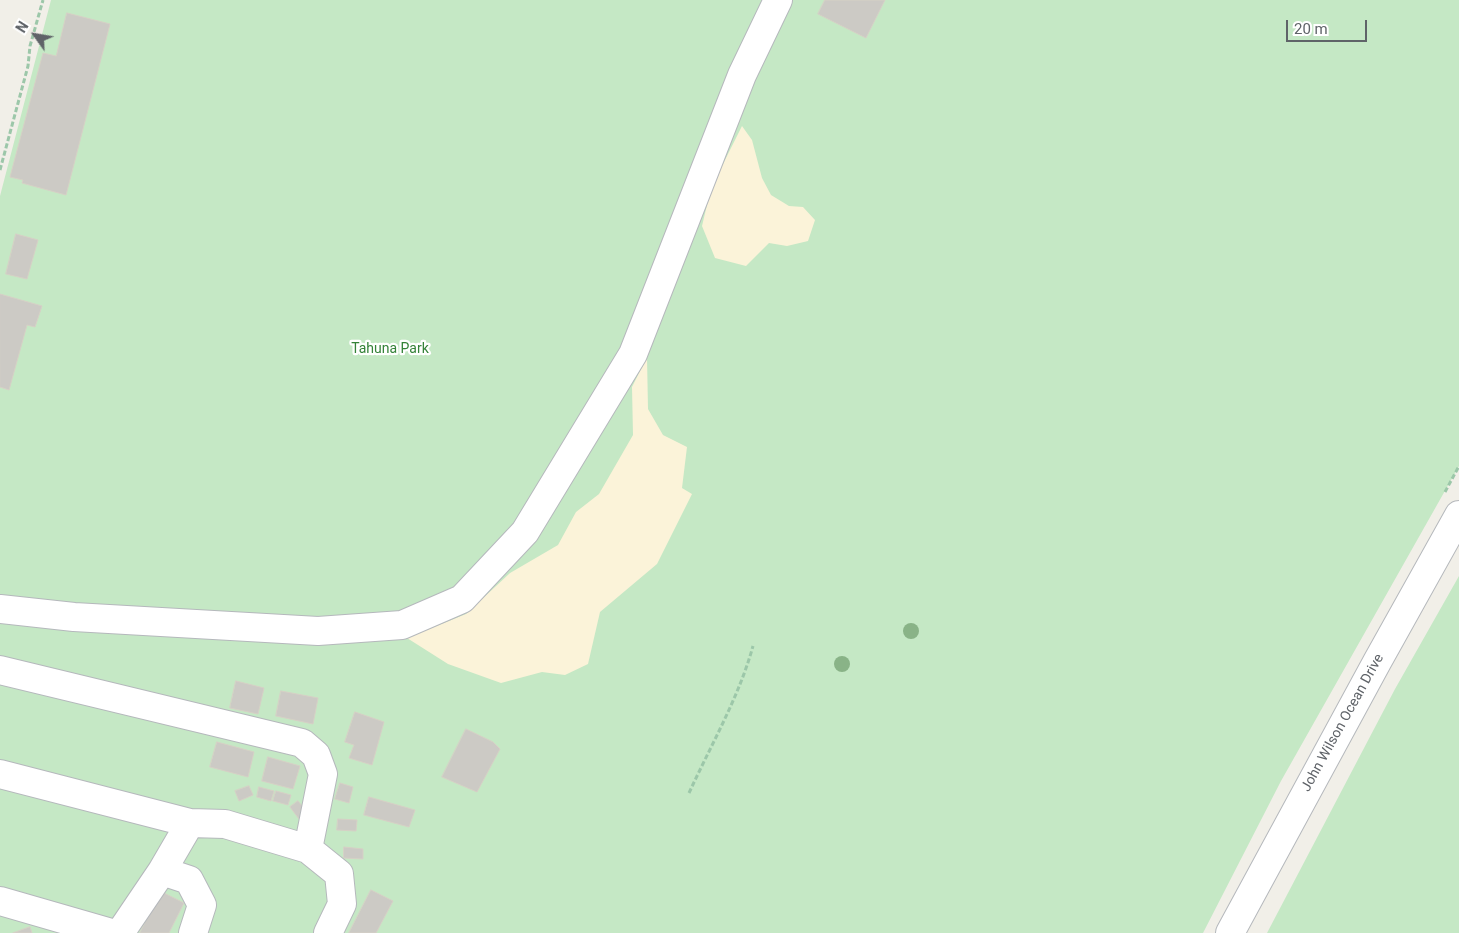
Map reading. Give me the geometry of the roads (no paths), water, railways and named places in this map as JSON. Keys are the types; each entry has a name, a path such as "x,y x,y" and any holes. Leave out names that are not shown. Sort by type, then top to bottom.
{"street":[{"path":"0,609 74,617 318,631 402,625 462,599 525,532 633,354 742,74 778,0"},
{"name":"John Wilson Ocean Drive","path":"1230,933 1376,662 1459,515"},
{"path":"0,670 302,742 316,755 323,774 308,849"},
{"path":"0,774 190,823 224,824 308,849 339,874 342,904 328,933"},
{"path":"120,933 162,871 190,823"},
{"path":"162,871 189,880 202,905 193,933"},
{"path":"0,901 111,933"}],"park label":[{"name":"Tahuna Park","path":"390,349"}]}
